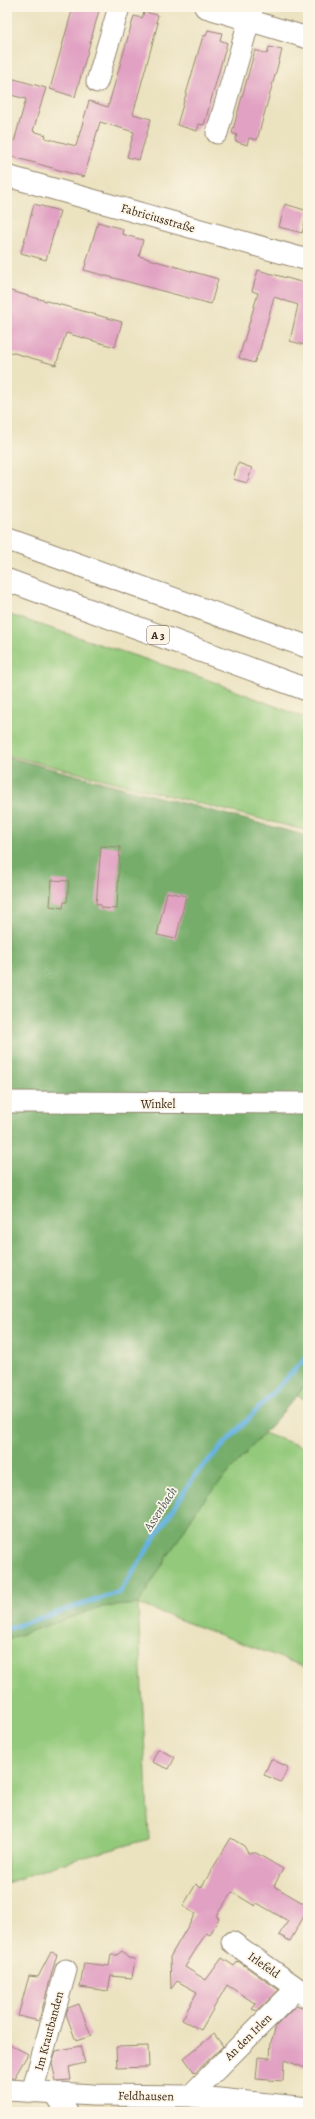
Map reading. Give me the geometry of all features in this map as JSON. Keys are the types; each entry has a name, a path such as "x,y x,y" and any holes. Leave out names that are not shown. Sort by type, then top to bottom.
{"highway":[{"path":"7,539 308,647"},
{"name":"A 3","path":"7,580 308,690"}],"street":[{"path":"97,82 119,7"},
{"path":"205,7 251,14 308,38"},
{"path":"217,133 251,14"},
{"name":"Fabriciusstraße","path":"7,176 308,260"},
{"name":"Winkel","path":"7,1102 308,1103"},
{"name":"Irlefeld","path":"232,1942 303,1992"},
{"name":"Im Krautbanden","path":"32,2092 66,1970"},
{"name":"An den Irlen","path":"190,2096 303,1992"},
{"name":"Feldhausen","path":"7,2090 55,2093 190,2096 308,2108"},
{"path":"55,2093 67,2112"}],"green space":[{"path":"7,614 206,679 308,719 308,831 7,755"},
{"path":"7,757 308,836 308,1380 297,1396 199,1506 138,1604 101,1607 7,1639"},
{"path":"308,1380 308,1400 297,1396"},
{"path":"264,1433 308,1449 308,1668 138,1604 199,1506"},
{"path":"138,1604 149,1839 54,1866 7,1883 7,1639 101,1607"}],"building":[{"path":"73,7 100,7 75,97 50,89"},
{"path":"144,12 158,15 156,22 158,23 133,114 151,119 139,160 127,157 134,132 100,122 84,177 10,156 26,99 7,94 7,77 46,88 33,131 46,135 45,138 76,146 89,101 108,107 134,16 142,18"},
{"path":"208,30 222,33 220,40 227,43 204,125 199,124 197,131 177,125 203,36 206,36"},
{"path":"269,47 282,50 257,140 249,138 247,145 235,141 237,135 232,133 255,50 267,54"},
{"path":"34,204 60,211 46,260 21,253"},
{"path":"285,204 308,211 302,233 279,227"},
{"path":"98,222 123,229 122,234 143,240 139,256 218,279 211,304 84,270"},
{"path":"258,270 308,284 308,346 290,341 298,305 274,297 260,349 254,363 239,358 258,293 252,291"},
{"path":"7,290 122,322 115,347 66,333 56,365 7,351"},
{"path":"238,463 252,468 247,483 233,479"},
{"path":"101,846 120,847 117,909 101,908 101,905 96,904"},
{"path":"52,880 69,881 67,902 64,902 63,908 50,906"},
{"path":"167,892 186,896 176,939 157,935"},
{"path":"158,1749 175,1757 169,1769 152,1762"},
{"path":"271,1759 288,1767 281,1782 264,1775"},
{"path":"231,1838 244,1846 248,1853 256,1853 283,1869 274,1886 308,1906 308,1909 290,1941 279,1935 288,1921 257,1903 255,1906 232,1892 216,1916 219,1918 210,1935 206,1933 185,1967 206,1980 222,1958 234,1966 238,1961 279,1990 257,2011 252,2009 256,2004 227,1985 201,2030 182,2020 197,1992 177,1981 171,1989 170,1957 195,1914 183,1906 196,1884 201,1888"},
{"path":"122,1951 128,1958 135,1959 132,1978 111,1976 108,1991 80,1987 84,1963 109,1966 111,1955 117,1955"},
{"path":"51,1952 57,1954 39,2021 18,2016 29,1976 38,1977"},
{"path":"79,2004 91,2036 76,2041 66,2014 68,2008"},
{"path":"296,2006 308,2010 308,2069 284,2060 283,2081 256,2079 258,2057 270,2058 271,2042 276,2026"},
{"path":"214,2034 223,2046 195,2073 184,2058"},
{"path":"7,2043 28,2054 14,2078 7,2078"},
{"path":"80,2046 85,2063 69,2067 71,2080 56,2081 52,2064 56,2051"},
{"path":"148,2046 149,2067 117,2068 116,2047"}],"waterway":[{"name":"Assenbach","path":"7,1629 120,1592 195,1475 308,1356"}]}
